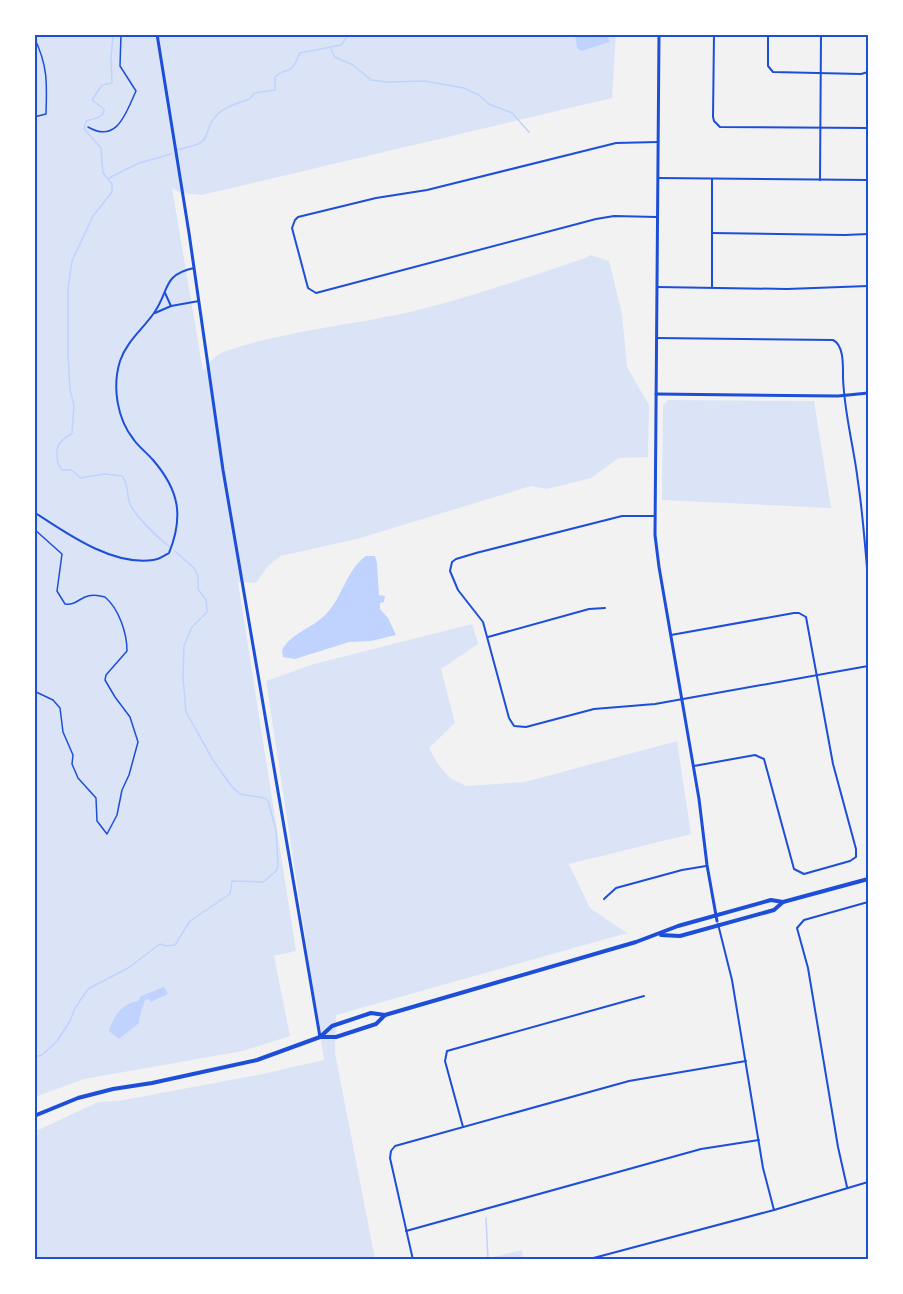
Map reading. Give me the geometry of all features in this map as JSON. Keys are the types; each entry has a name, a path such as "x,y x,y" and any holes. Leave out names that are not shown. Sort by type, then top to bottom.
{"main road":[{"path":"657,935 680,936 771,900 783,902 868,879"},
{"path":"320,1037 332,1026 370,1013 385,1015 657,935 678,926 774,910 783,902"},
{"path":"34,1116 78,1098 113,1089 153,1083 257,1060 320,1037 336,1037 376,1024 385,1015"}],"street":[{"path":"157,34 194,268 222,470 320,1037"},
{"path":"659,34 656,551 694,766 717,921 732,980 759,1140 774,1210"},
{"path":"714,34 713,117 716,124 727,127 868,129"},
{"path":"768,34 768,66 773,72 821,74 868,72"},
{"path":"820,180 821,34"},
{"path":"657,217 614,216 596,219 316,293 308,288 292,228 298,218 363,201 427,190 616,143 658,142"},
{"path":"658,178 868,180"},
{"path":"712,179 712,287"},
{"path":"712,233 845,236 868,234"},
{"path":"34,512 84,544 114,555 135,560 155,560 169,553 177,533 176,499 168,481 154,461 133,439 117,402 117,380 120,363 135,335 153,314 168,283 179,271 194,268"},
{"path":"657,287 787,289 868,286"},
{"path":"165,293 171,306"},
{"path":"153,314 171,306 199,302"},
{"path":"657,339 833,340 840,345 844,395 858,483 868,579"},
{"path":"656,394 844,395 868,393"},
{"path":"655,516 622,516 456,559 451,566 453,579 464,598 481,617 508,718 514,726 526,727 594,709 647,706 868,666"},
{"path":"488,638 589,609 605,608"},
{"path":"671,635 799,613 806,617 832,764 856,849 856,857 854,860 804,874 797,872 764,759 759,756 694,766"},
{"path":"604,899 616,888 707,865"},
{"path":"847,1187 838,1147 808,968 797,928 804,920 868,902"},
{"path":"463,1127 445,1061 447,1051 644,996"},
{"path":"413,1260 390,1158 392,1149 629,1081 746,1061"},
{"path":"406,1232 701,1149 759,1140"},
{"path":"586,1260 774,1210 868,1182"}],"path":[{"path":"88,127 101,133 109,133 115,128 136,91 120,66 121,34"},
{"path":"34,37 46,66 47,76 46,114 34,117"},
{"path":"34,529 62,554 57,591 65,604 72,604 87,595 97,595 110,601 120,619 127,651 106,675 105,680 130,717 138,742 129,775 122,790 117,815 107,834 97,821 96,798 78,778 72,764 73,755 63,732 60,708 53,700 34,691"}],"shaded area":[{"path":"575,34 577,48 609,43 607,35 616,35 612,98 202,195 180,193 172,188 203,371 218,355 247,344 425,308 494,288 591,255 609,261 622,314 627,367 649,405 648,457 619,458 591,478 547,489 531,486 357,539 281,556 268,566 256,583 238,582 296,951 274,956 290,1036 243,1051 84,1079 35,1097 35,35"},
{"path":"668,400 814,401 831,508 662,500 663,405"},
{"path":"472,624 478,644 441,669 455,723 429,748 438,764 450,778 466,786 525,782 677,741 691,834 569,864 590,908 627,933 336,1015 335,1053 375,1259 35,1259 34,1132 98,1102 118,1101 258,1075 324,1060 266,681 314,664"},
{"path":"522,1250 523,1259 485,1259"}],"water":[{"path":"575,35 607,35 610,42 581,51 577,48"},
{"path":"366,556 375,556 379,595 385,596 384,602 380,603 380,609 388,618 396,635 371,641 349,642 295,659 283,657 282,650 286,644 320,619 332,607 349,576"},
{"path":"164,987 168,994 151,1002 149,999 145,1000 139,1023 119,1039 109,1031 116,1015 123,1008 138,1001 141,996"}],"waterway":[{"path":"113,34 112,83 102,85 92,100 104,109 104,112 98,118 86,121 84,129 101,148 103,173 112,184 112,192 93,216 72,261 68,288 68,355 70,390 74,405 72,433 59,445 57,456 58,465 62,470 71,470 81,478 104,474 122,476 126,482 130,504 137,515 169,546"},
{"path":"177,150 203,141 214,118 223,110 250,99 254,93 275,90 275,77 291,69 300,53 341,45 349,34"},
{"path":"331,49 335,57 353,65 371,80 425,81 464,88 479,95 489,104 512,113 529,132"},
{"path":"109,178 139,163 171,154"},
{"path":"34,1057 42,1055 57,1041 88,989 128,968 160,944 175,945 190,921 230,894 232,881 263,882 278,867 276,830 268,801 264,798 240,794 232,787 213,760 186,712 183,678 184,646 192,627 207,612 206,600 198,589 198,576 195,569 175,551"},
{"path":"486,1218 488,1260"}]}
